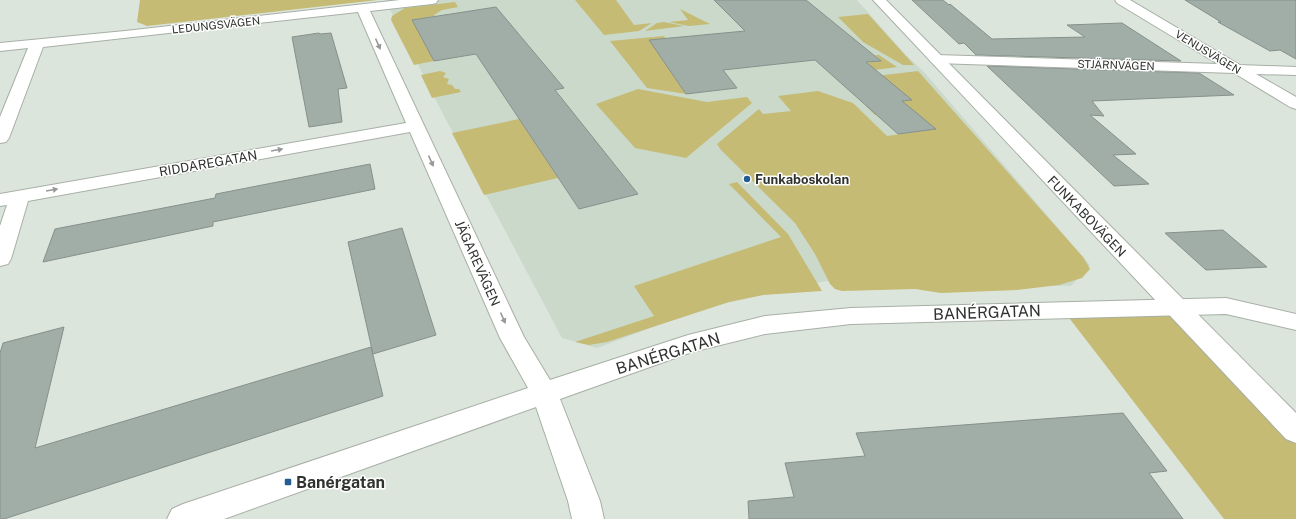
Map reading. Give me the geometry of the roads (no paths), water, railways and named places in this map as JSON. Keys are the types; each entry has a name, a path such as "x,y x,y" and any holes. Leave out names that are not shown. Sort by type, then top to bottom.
{"street":[{"name":"LEDUNGSVÄGEN","path":"0,47 432,0"},
{"name":"FUNKABOVÄGEN","path":"879,0 1296,431"},
{"name":"VENUSVÄGEN","path":"1121,0 1296,104"},
{"name":"JÄGAREVÄGEN","path":"362,8 512,338 544,393 584,501 588,519"},
{"path":"0,138 37,44"},
{"name":"STJÄRNVÄGEN","path":"936,59 1296,71"},
{"name":"RIDDAREGATAN","path":"0,200 415,126"},
{"path":"0,259 20,196"},
{"name":"BANÉRGATAN","path":"183,519 681,346 765,325 851,316 1226,306 1296,322"}],"place":[{"name":"Funkaboskolan","path":"747,179"},
{"name":"Banérgatan","path":"288,482"}]}
